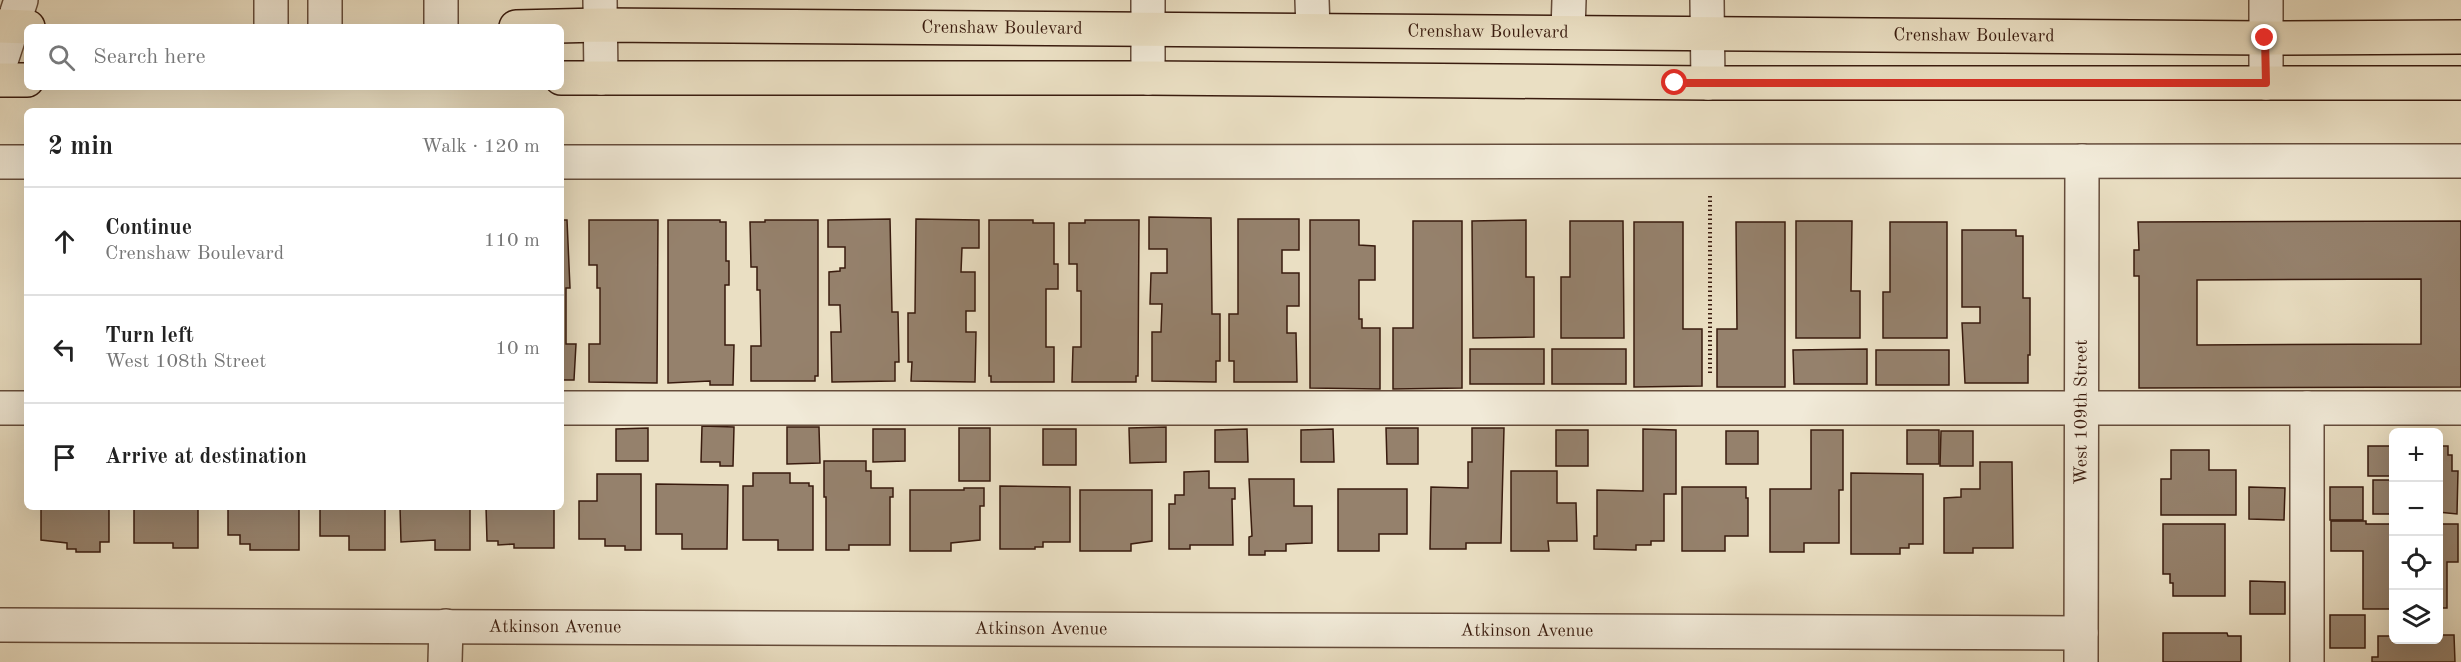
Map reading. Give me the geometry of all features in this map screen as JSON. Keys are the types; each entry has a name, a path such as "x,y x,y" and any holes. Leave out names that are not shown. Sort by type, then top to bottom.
{"main road":[{"name":"Crenshaw Boulevard","path":"534,24 600,13 1568,16 1707,32 2265,38 2461,37"},
{"path":"564,78 1148,78 1708,83 2461,83"},
{"path":"0,80 24,80"}],"street":[{"path":"272,0 272,24"},
{"path":"325,24 326,0"},
{"path":"441,0 441,24"},
{"path":"1707,0 1708,83"},
{"path":"2265,0 2266,83"},
{"path":"600,13 601,78"},
{"path":"1148,14 1148,78"},
{"path":"0,64 15,20"},
{"name":"West 109th Street","path":"2081,648 2082,161"},
{"path":"564,162 2461,161"},
{"path":"0,162 24,162"},
{"path":"0,408 24,408"},
{"path":"564,408 2461,408"},
{"path":"2307,408 2307,662"},
{"name":"Atkinson Avenue","path":"0,625 446,626 2081,648"},
{"path":"445,662 446,626"}],"path":[{"path":"1710,195 1710,407"}],"building":[{"path":"1149,217 1211,218 1212,314 1220,314 1220,361 1216,361 1216,382 1152,381 1152,332 1161,332 1162,304 1150,304 1151,273 1167,273 1167,249 1149,249"},
{"path":"890,219 892,312 898,312 899,362 895,362 895,381 832,382 831,332 841,332 840,305 829,305 829,272 845,268 845,247 828,247 828,220"},
{"path":"916,219 979,220 979,248 962,248 961,272 975,272 975,311 966,311 966,332 976,332 975,382 911,381 912,362 908,362 908,313 915,313"},
{"path":"1238,219 1299,219 1299,250 1282,250 1282,273 1299,273 1299,306 1287,306 1287,333 1296,333 1297,382 1234,382 1234,361 1229,361 1229,314 1238,314"},
{"path":"564,220 567,220 570,288 566,288 566,344 576,344 574,380 564,380"},
{"path":"589,220 658,220 657,383 589,382 589,344 600,344 600,288 597,288 597,265 589,265"},
{"path":"668,220 726,222 726,261 729,261 729,285 725,285 725,345 734,345 733,385 710,385 710,381 668,383"},
{"path":"765,220 818,220 818,376 815,376 815,381 751,381 751,346 761,346 760,290 757,290 757,267 751,267 750,222 765,222"},
{"path":"989,220 1033,220 1033,223 1054,223 1054,264 1058,264 1058,289 1046,289 1046,347 1054,347 1054,382 991,382 991,376 989,376"},
{"path":"1085,220 1139,220 1138,376 1136,376 1136,382 1072,382 1073,347 1081,347 1081,291 1077,291 1077,264 1069,264 1069,223 1085,223"},
{"path":"1310,220 1359,220 1359,245 1375,246 1375,280 1359,280 1359,319 1362,319 1362,328 1380,328 1380,389 1310,388"},
{"path":"1526,220 1526,277 1534,277 1534,337 1473,338 1472,221"},
{"path":"1413,221 1462,221 1462,388 1393,389 1393,328 1413,328"},
{"path":"1570,221 1623,221 1624,338 1561,338 1561,277 1570,277"},
{"path":"1796,221 1852,221 1851,291 1860,291 1860,338 1796,338"},
{"path":"2461,221 2461,387 2139,388 2139,276 2134,276 2134,250 2139,250 2138,222","holes":["2421,279 2421,344 2197,345 2197,280"]},
{"path":"1634,222 1683,222 1683,329 1702,329 1702,386 1634,387"},
{"path":"1736,222 1785,222 1785,387 1717,387 1717,329 1737,329"},
{"path":"1890,222 1947,222 1947,338 1883,338 1883,292 1890,292"},
{"path":"1962,230 2016,230 2016,236 2023,236 2023,298 2030,298 2028,383 1965,383 1962,323 1980,323 1980,307 1962,307"},
{"path":"1470,349 1544,349 1544,384 1470,384"},
{"path":"1552,349 1626,349 1626,384 1552,384"},
{"path":"1867,349 1867,384 1794,384 1793,350"},
{"path":"1876,350 1949,350 1949,385 1876,385"},
{"path":"702,426 734,427 733,466 720,466 720,462 701,462"},
{"path":"787,427 819,427 820,463 787,464"},
{"path":"1166,427 1166,462 1130,463 1129,428"},
{"path":"648,428 648,461 616,461 616,429"},
{"path":"959,428 990,428 990,481 959,481"},
{"path":"1386,428 1418,428 1418,464 1387,464"},
{"path":"1472,428 1504,428 1501,543 1466,543 1466,549 1430,549 1431,487 1468,488 1468,462 1472,462"},
{"path":"873,429 905,429 905,461 873,462"},
{"path":"1043,429 1076,429 1076,465 1043,465"},
{"path":"1247,429 1248,462 1215,462 1215,430"},
{"path":"1333,429 1334,462 1301,462 1301,430"},
{"path":"1643,429 1676,430 1676,494 1664,494 1664,541 1651,541 1651,545 1636,545 1636,550 1594,549 1594,536 1597,536 1597,490 1643,491"},
{"path":"1556,430 1588,430 1588,466 1556,466"},
{"path":"1811,430 1843,430 1843,490 1839,490 1839,543 1804,543 1804,552 1770,552 1770,489 1811,489"},
{"path":"1907,430 1939,430 1939,464 1907,464"},
{"path":"1726,431 1758,431 1758,464 1726,464"},
{"path":"1941,431 1973,431 1973,466 1940,466"},
{"path":"2368,446 2389,446 2389,476 2368,476"},
{"path":"2443,446 2448,446 2448,455 2452,455 2452,471 2458,471 2457,514 2443,513"},
{"path":"2171,450 2209,450 2209,470 2236,470 2236,515 2161,515 2161,479 2171,479"},
{"path":"824,461 866,461 866,471 871,471 871,488 893,488 893,497 890,497 890,545 849,545 849,550 826,550"},
{"path":"1980,462 2012,462 2013,548 1973,548 1973,553 1944,553 1944,498 1961,497 1961,489 1980,489"},
{"path":"1209,471 1209,488 1235,488 1235,499 1232,499 1233,545 1190,545 1190,549 1169,549 1169,504 1175,504 1175,495 1184,495 1184,472"},
{"path":"1511,471 1557,471 1557,503 1576,503 1577,541 1548,541 1549,551 1511,551"},
{"path":"753,473 790,473 790,483 809,483 809,486 813,486 813,550 778,550 778,540 743,540 743,486 753,486"},
{"path":"1851,473 1923,474 1923,544 1909,544 1909,548 1900,548 1900,554 1851,554"},
{"path":"597,474 641,474 641,550 625,550 625,546 605,546 605,539 579,539 579,501 597,501"},
{"path":"1249,479 1294,479 1294,506 1312,506 1312,543 1286,544 1286,551 1265,551 1265,555 1249,555 1249,537 1252,536"},
{"path":"2373,480 2389,480 2389,514 2373,514"},
{"path":"656,484 728,485 727,549 682,549 682,534 656,534"},
{"path":"1000,486 1070,487 1070,542 1043,542 1043,547 1035,547 1035,549 1000,549"},
{"path":"1682,487 1746,487 1748,536 1725,536 1725,551 1682,551"},
{"path":"2249,487 2285,488 2284,520 2249,519"},
{"path":"2330,487 2363,487 2363,520 2330,520"},
{"path":"964,488 984,488 984,506 980,506 980,540 951,543 951,551 910,551 910,490 964,490"},
{"path":"1338,489 1407,489 1407,534 1379,534 1379,551 1338,551"},
{"path":"1080,490 1152,490 1152,541 1131,544 1131,551 1080,551"},
{"path":"41,510 109,510 109,542 100,542 100,552 76,552 76,549 67,549 67,543 41,540"},
{"path":"134,510 198,510 198,548 173,548 173,543 134,543"},
{"path":"228,510 299,510 299,550 250,550 250,544 240,544 240,535 228,535"},
{"path":"320,510 385,510 385,550 349,550 349,536 320,536"},
{"path":"400,510 470,510 470,550 435,550 435,540 401,542"},
{"path":"486,510 554,510 554,548 514,548 514,544 498,545 498,541 487,541"},
{"path":"2331,521 2366,521 2366,524 2389,524 2389,609 2363,609 2363,551 2331,551"},
{"path":"2163,524 2225,524 2225,596 2173,596 2170,574 2163,574"},
{"path":"2443,524 2458,524 2458,562 2447,562 2447,608 2443,608"},
{"path":"2250,581 2285,582 2285,614 2250,614"},
{"path":"2330,615 2365,615 2365,648 2330,648"},
{"path":"2163,633 2227,633 2228,636 2241,636 2241,662 2163,662"},
{"path":"2443,635 2454,635 2455,662 2372,662 2372,657 2378,657 2378,636 2389,636 2389,644 2443,644"}],"route":[{"path":"1675,83 2266,83 2265,38"}]}
